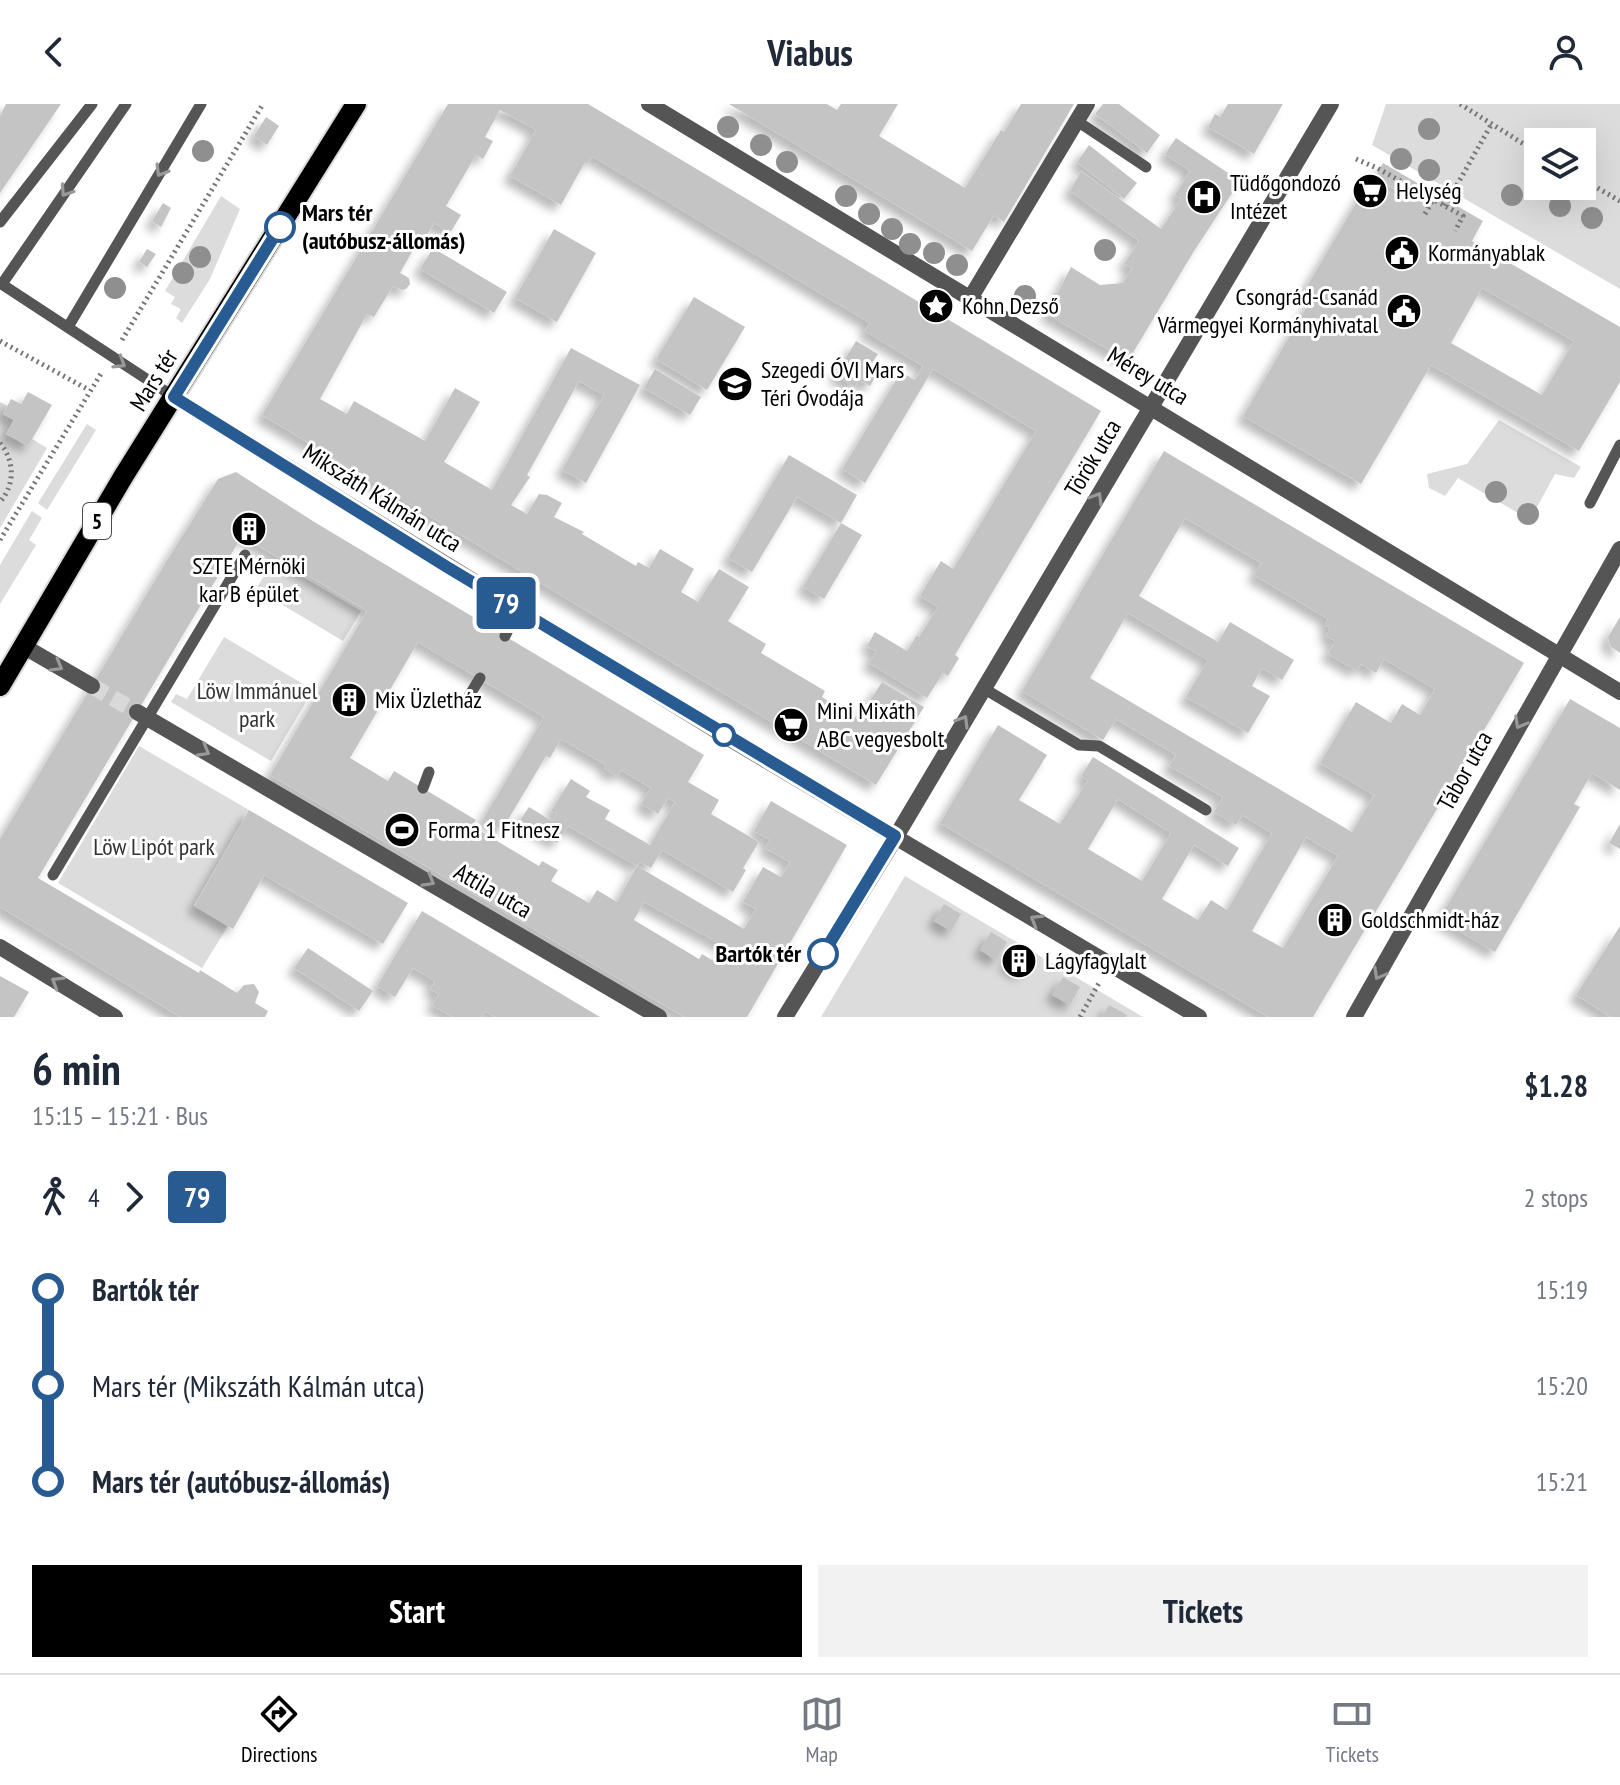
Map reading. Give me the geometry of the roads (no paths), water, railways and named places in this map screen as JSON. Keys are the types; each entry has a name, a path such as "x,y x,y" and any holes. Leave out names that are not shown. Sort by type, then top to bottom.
{"main road":[{"name":"Mars tér","path":"0,686 123,477 356,104"}],"street":[{"name":"Mérey utca","path":"649,104 1620,692"},
{"path":"971,297 1087,104"},
{"name":"Török utca","path":"895,836 1331,104"},
{"name":"Mikszáth Kálmán utca","path":"174,397 447,567 895,836"},
{"name":"Tábor utca","path":"1354,1017 1620,549"},
{"path":"23,646 92,686"},
{"name":"Attila utca","path":"143,715 386,850 659,1017"},
{"path":"785,1017 895,836 1199,1017"},
{"path":"0,947 115,1017"}],"lane":[{"path":"0,222 92,104"},
{"path":"126,104 1,284 174,397"},
{"path":"68,327 201,104"},
{"path":"1077,121 1146,167"},
{"path":"1590,503 1620,445"},
{"path":"53,875 143,715 245,555"},
{"path":"469,696 480,678"},
{"path":"983,688 1079,745 1099,746 1206,810"},
{"path":"423,788 429,772"}],"tunnel":[{"path":"92,686 137,712"}],"place":[{"name":"Helység","path":"1370,191"},
{"name":"Tüdőgondozó Intézet","path":"1204,197"},
{"name":"Mars tér (autóbusz-állomás)","path":"280,227"},
{"name":"Kormányablak","path":"1402,253"},
{"name":"Kohn Dezső","path":"936,306"},
{"name":"Csongrád-Csanád Vármegyei Kormányhivatal","path":"1404,311"},
{"name":"Szegedi ÓVI Mars Téri Óvodája","path":"735,384"},
{"name":"SZTE Mérnöki kar B épület","path":"249,529"},
{"name":"Mix Üzletház","path":"349,700"},
{"name":"Mini Mixáth ABC vegyesbolt","path":"791,725"},
{"name":"Forma 1 Fitnesz","path":"402,830"},
{"name":"Goldschmidt-ház","path":"1335,920"},
{"name":"Bartók tér","path":"823,954"},
{"name":"Lágyfagylalt","path":"1019,961"}],"park label":[{"name":"Löw Immánuel park","path":"257,705"},
{"name":"Löw Lipót park","path":"154,847"}]}
